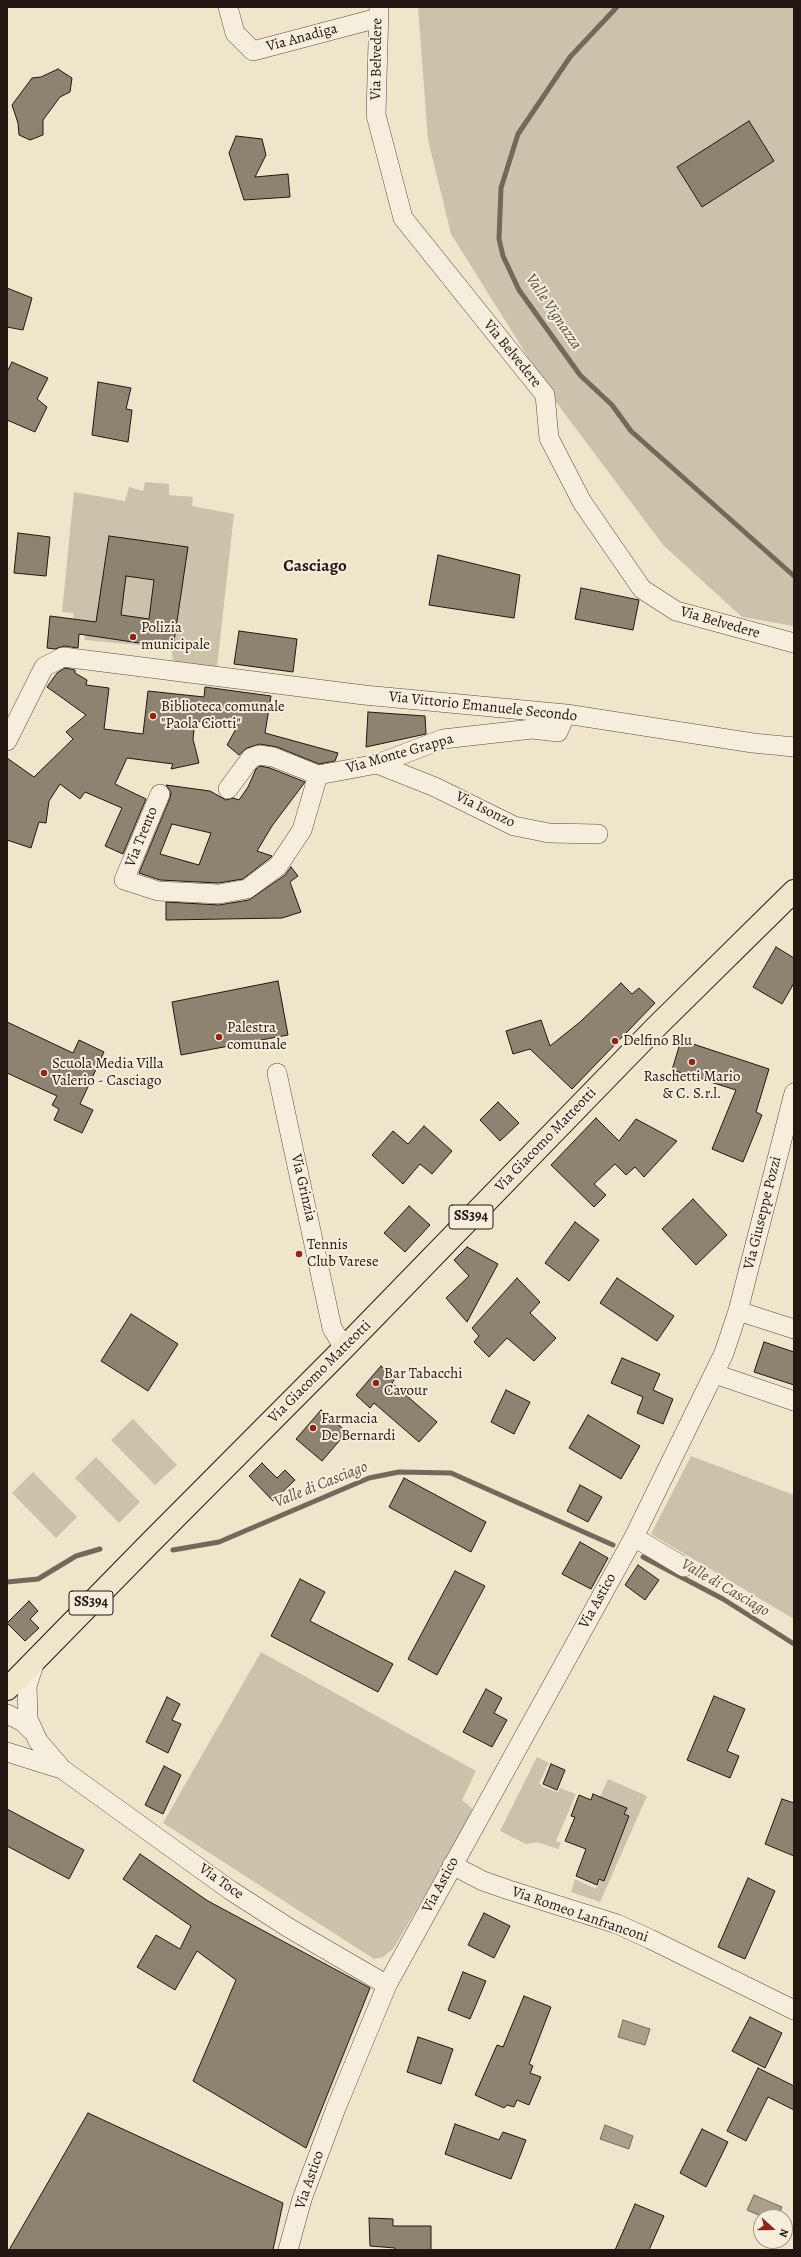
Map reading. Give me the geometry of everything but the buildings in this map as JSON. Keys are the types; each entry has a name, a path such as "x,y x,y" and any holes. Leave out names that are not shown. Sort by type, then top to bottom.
{"main road":[{"name":"Via Giacomo Matteotti","path":"35,1661 148,1544 344,1348 656,1026 794,890"},
{"name":"SS394","path":"7,1689 35,1661"}],"street":[{"name":"Via Anadiga","path":"228,7 235,33 253,51 379,12"},
{"name":"Via Belvedere","path":"379,12 376,115 403,218 544,395 549,438 582,502 642,589 676,611 794,643"},
{"name":"Via Vittorio Emanuele Secondo","path":"7,741 44,667 63,657 364,695 566,714 753,743 794,747"},
{"name":"Via Monte Grappa","path":"318,775 376,764 443,739 532,729 558,732 566,714"},
{"path":"228,789 251,758 259,755 273,757 318,775"},
{"name":"Via Isonzo","path":"376,764 435,786 514,826 549,833 598,834"},
{"name":"Via Trento","path":"160,794 124,880 158,891 219,894 247,889 278,866 302,830 318,775"},
{"name":"Via Grinzia","path":"277,1073 332,1328 344,1348"},
{"name":"Via Giuseppe Pozzi","path":"634,1537 724,1353 738,1311 791,1116 794,1093"},
{"path":"738,1311 794,1329"},
{"path":"715,1374 794,1401"},
{"path":"634,1537 684,1567"},
{"name":"Via Astico","path":"288,2250 302,2199 330,2122 387,1985 634,1537"},
{"name":"Via Toce","path":"32,1731 28,1719 27,1686 35,1661"},
{"name":"Via Toce","path":"7,1714 23,1722 32,1731 46,1752 62,1769 230,1890 289,1928 387,1985"},
{"name":"Via Toce","path":"9,1752 62,1769"},
{"name":"Via Romeo Lanfranconi","path":"452,1865 483,1881 617,1924 650,1938 794,2010"}],"shaded area":[{"path":"418,7 794,7 794,626 742,617 663,545 556,402 451,234 428,140"},
{"path":"145,482 169,484 169,495 193,497 192,506 234,514 216,676 175,670 171,648 85,640 84,633 70,631 74,613 62,612 74,492 125,501 129,487 143,491"},
{"path":"133,1419 177,1465 155,1485 111,1440"},
{"path":"691,1456 794,1495 794,1619 651,1534"},
{"path":"96,1457 140,1502 119,1523 75,1478"},
{"path":"33,1472 77,1517 56,1538 12,1493"},
{"path":"261,1652 476,1771 462,1800 475,1811 393,1949 383,1957 374,1959 163,1823"},
{"path":"537,1757 549,1763 539,1783 543,1787 558,1792 560,1788 576,1794 556,1841 561,1843 558,1849 537,1842 526,1844 500,1831"},
{"path":"608,1779 647,1796 600,1902 571,1892 575,1879 596,1889 600,1879 604,1881 610,1866 607,1864 615,1851 629,1817 600,1797"},
{"path":"623,2020 650,2029 645,2045 618,2037"},
{"path":"605,2125 633,2136 629,2149 600,2139"},
{"path":"754,2195 782,2207 781,2209 753,2209 753,2213 747,2210"}],"waterway":[{"name":"Valle Vignazza","path":"617,7 570,57 518,134 501,188 499,239 503,256 519,290 580,375 612,405 631,431 794,576"},
{"name":"Valle di Casciago","path":"173,1550 219,1542 369,1478 399,1472 451,1473 613,1545"},
{"name":"Valle di Casciago","path":"7,1582 38,1579 76,1556 100,1549"},
{"name":"Valle di Casciago","path":"643,1557 723,1599 794,1644"}],"place":[{"name":"Polizia municipale","path":"133,637"},
{"name":"Biblioteca comunale \"Paola Ciotti\"","path":"153,716"},
{"name":"Palestra comunale","path":"219,1037"},
{"name":"Delfino Blu","path":"615,1041"},
{"name":"Raschetti Mario & C. S.r.l.","path":"692,1062"},
{"name":"Scuola Media Villa Valerio - Casciago","path":"44,1073"},
{"name":"Tennis Club Varese","path":"299,1254"},
{"name":"Bar Tabacchi Cavour","path":"376,1383"},
{"name":"Farmacia De Bernardi","path":"313,1428"}],"district":[{"name":"Casciago","path":"315,567"}]}
